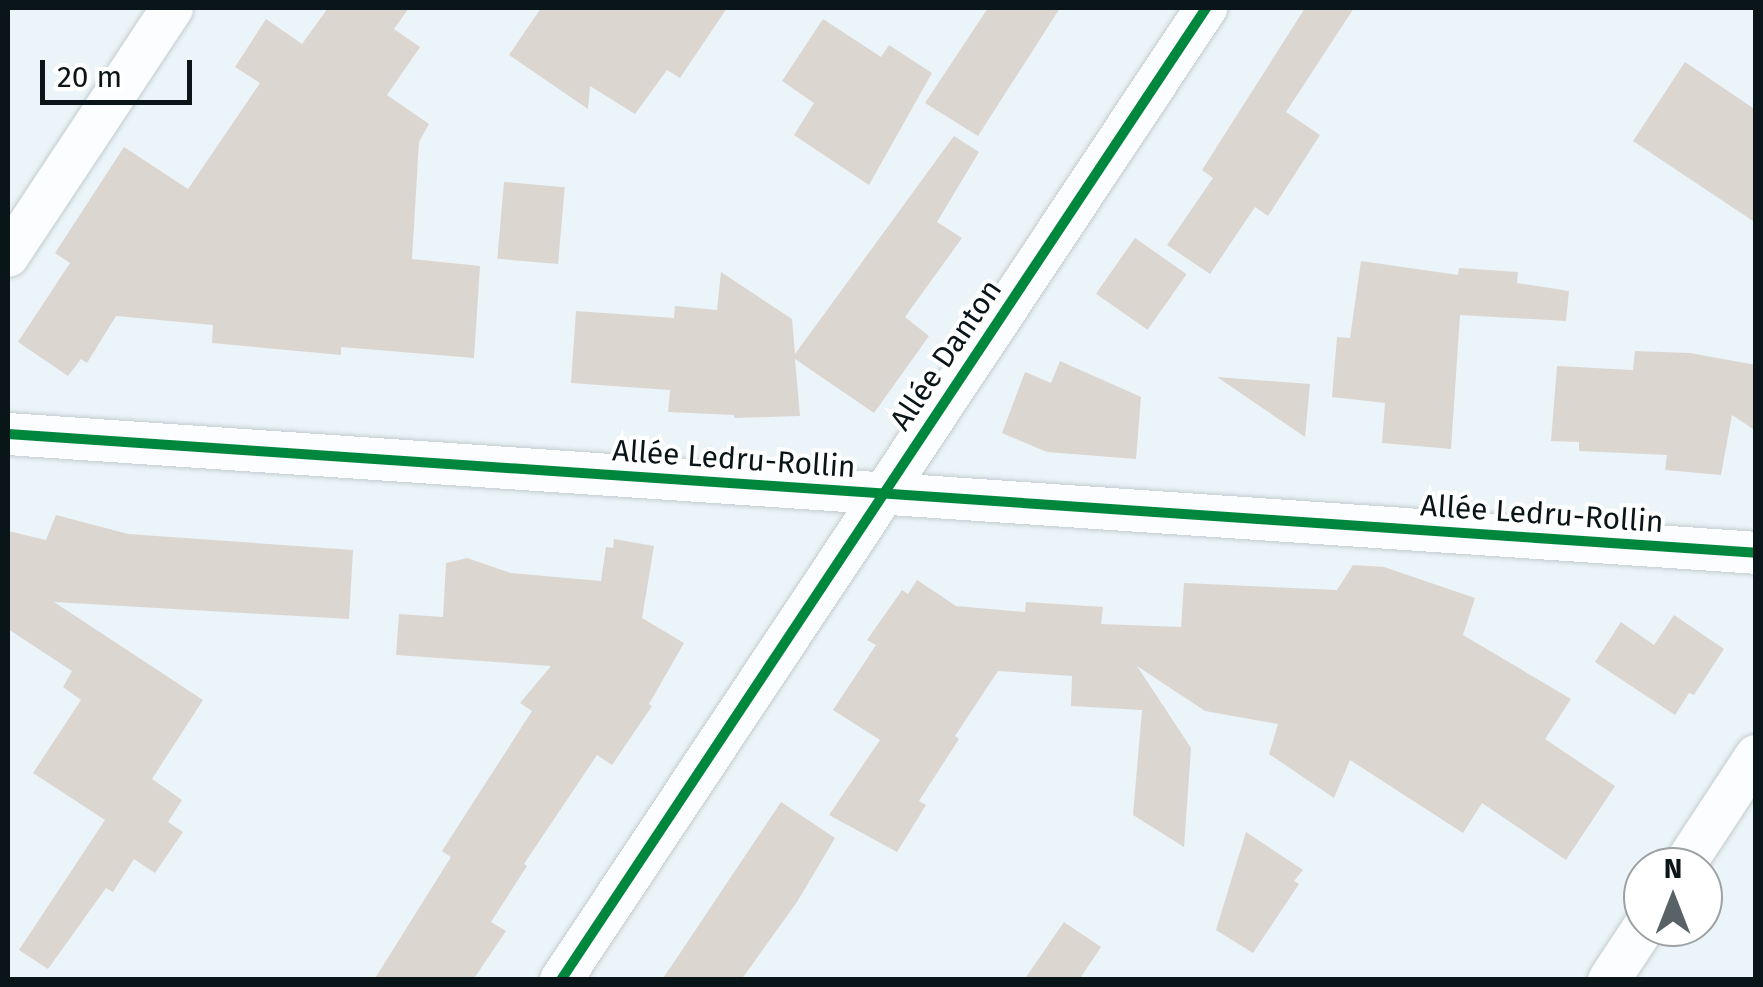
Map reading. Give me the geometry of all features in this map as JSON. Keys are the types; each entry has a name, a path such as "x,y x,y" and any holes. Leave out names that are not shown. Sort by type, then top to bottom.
{"street":[{"path":"8,256 172,8"},
{"name":"Allée Danton","path":"561,980 1206,8"},
{"name":"Allée Ledru-Rollin","path":"8,434 1756,553"},
{"path":"1696,847 1756,756"},
{"path":"1609,980 1631,947"}],"building":[{"path":"328,8 409,8 394,29 420,47 387,95 429,124 419,142 412,259 480,266 474,358 341,347 341,355 212,343 213,325 116,316 87,363 81,359 68,376 18,342 70,263 55,253 124,147 188,189 260,83 235,67 266,19 302,44"},
{"path":"541,8 727,8 680,78 667,70 635,114 590,86 588,109 509,55"},
{"path":"988,8 1060,8 978,136 925,103"},
{"path":"1305,8 1354,8 1286,112 1320,135 1268,216 1255,207 1210,274 1167,245 1213,178 1202,170"},
{"path":"823,19 881,57 889,45 932,73 869,185 794,135 814,103 782,81"},
{"path":"1685,62 1756,110 1756,223 1633,141"},
{"path":"954,136 979,152 937,222 962,238 905,317 929,336 874,413 795,359 800,416 734,418 668,412 670,390 571,383 576,311 674,318 675,306 717,310 721,272 792,319 795,354"},
{"path":"504,182 565,187 558,264 497,259"},
{"path":"1135,238 1187,274 1148,330 1096,294"},
{"path":"1361,261 1458,275 1459,268 1518,272 1517,283 1569,291 1566,321 1460,315 1451,449 1382,443 1385,403 1332,397 1337,337 1350,338"},
{"path":"1635,351 1690,353 1756,365 1756,431 1732,415 1721,475 1665,470 1667,455 1579,451 1579,442 1551,441 1557,366 1633,370"},
{"path":"1060,361 1141,397 1136,459 1047,452 1002,433 1025,372 1051,383"},
{"path":"1217,377 1310,384 1305,437"},
{"path":"56,515 128,534 353,550 349,619 54,602 203,700 152,779 182,800 168,822 183,832 155,873 134,859 113,892 106,888 48,969 19,950 105,820 33,773 81,700 63,687 72,671 8,629 8,531 46,540"},
{"path":"614,539 654,546 642,618 684,643 649,704 652,706 612,765 597,755 524,864 527,866 491,922 506,931 473,980 374,980 451,857 442,851 532,711 520,703 551,666 396,655 399,614 443,617 446,563 467,558 511,573 601,581 606,547 613,548"},
{"path":"1353,565 1384,567 1475,598 1463,635 1571,699 1545,739 1615,786 1566,860 1482,803 1463,833 1350,760 1334,798 1269,754 1278,724 1205,711 1137,666 1191,748 1184,847 1133,815 1142,710 1071,706 1072,676 998,671 955,736 959,739 919,801 926,805 897,852 829,815 880,740 833,710 876,645 867,640 902,590 908,594 917,580 956,606 1025,612 1026,602 1103,607 1101,624 1181,627 1184,583 1337,590"},
{"path":"1674,615 1724,649 1694,695 1689,693 1675,715 1595,662 1621,622 1654,645"},
{"path":"781,802 835,838 797,902 741,980 662,980"},
{"path":"1246,832 1303,870 1294,881 1299,884 1253,953 1216,930"},
{"path":"1064,922 1101,947 1079,980 1024,980"}],"cycle path":[{"path":"561,980 1206,8"},
{"path":"8,434 1756,553"}]}
